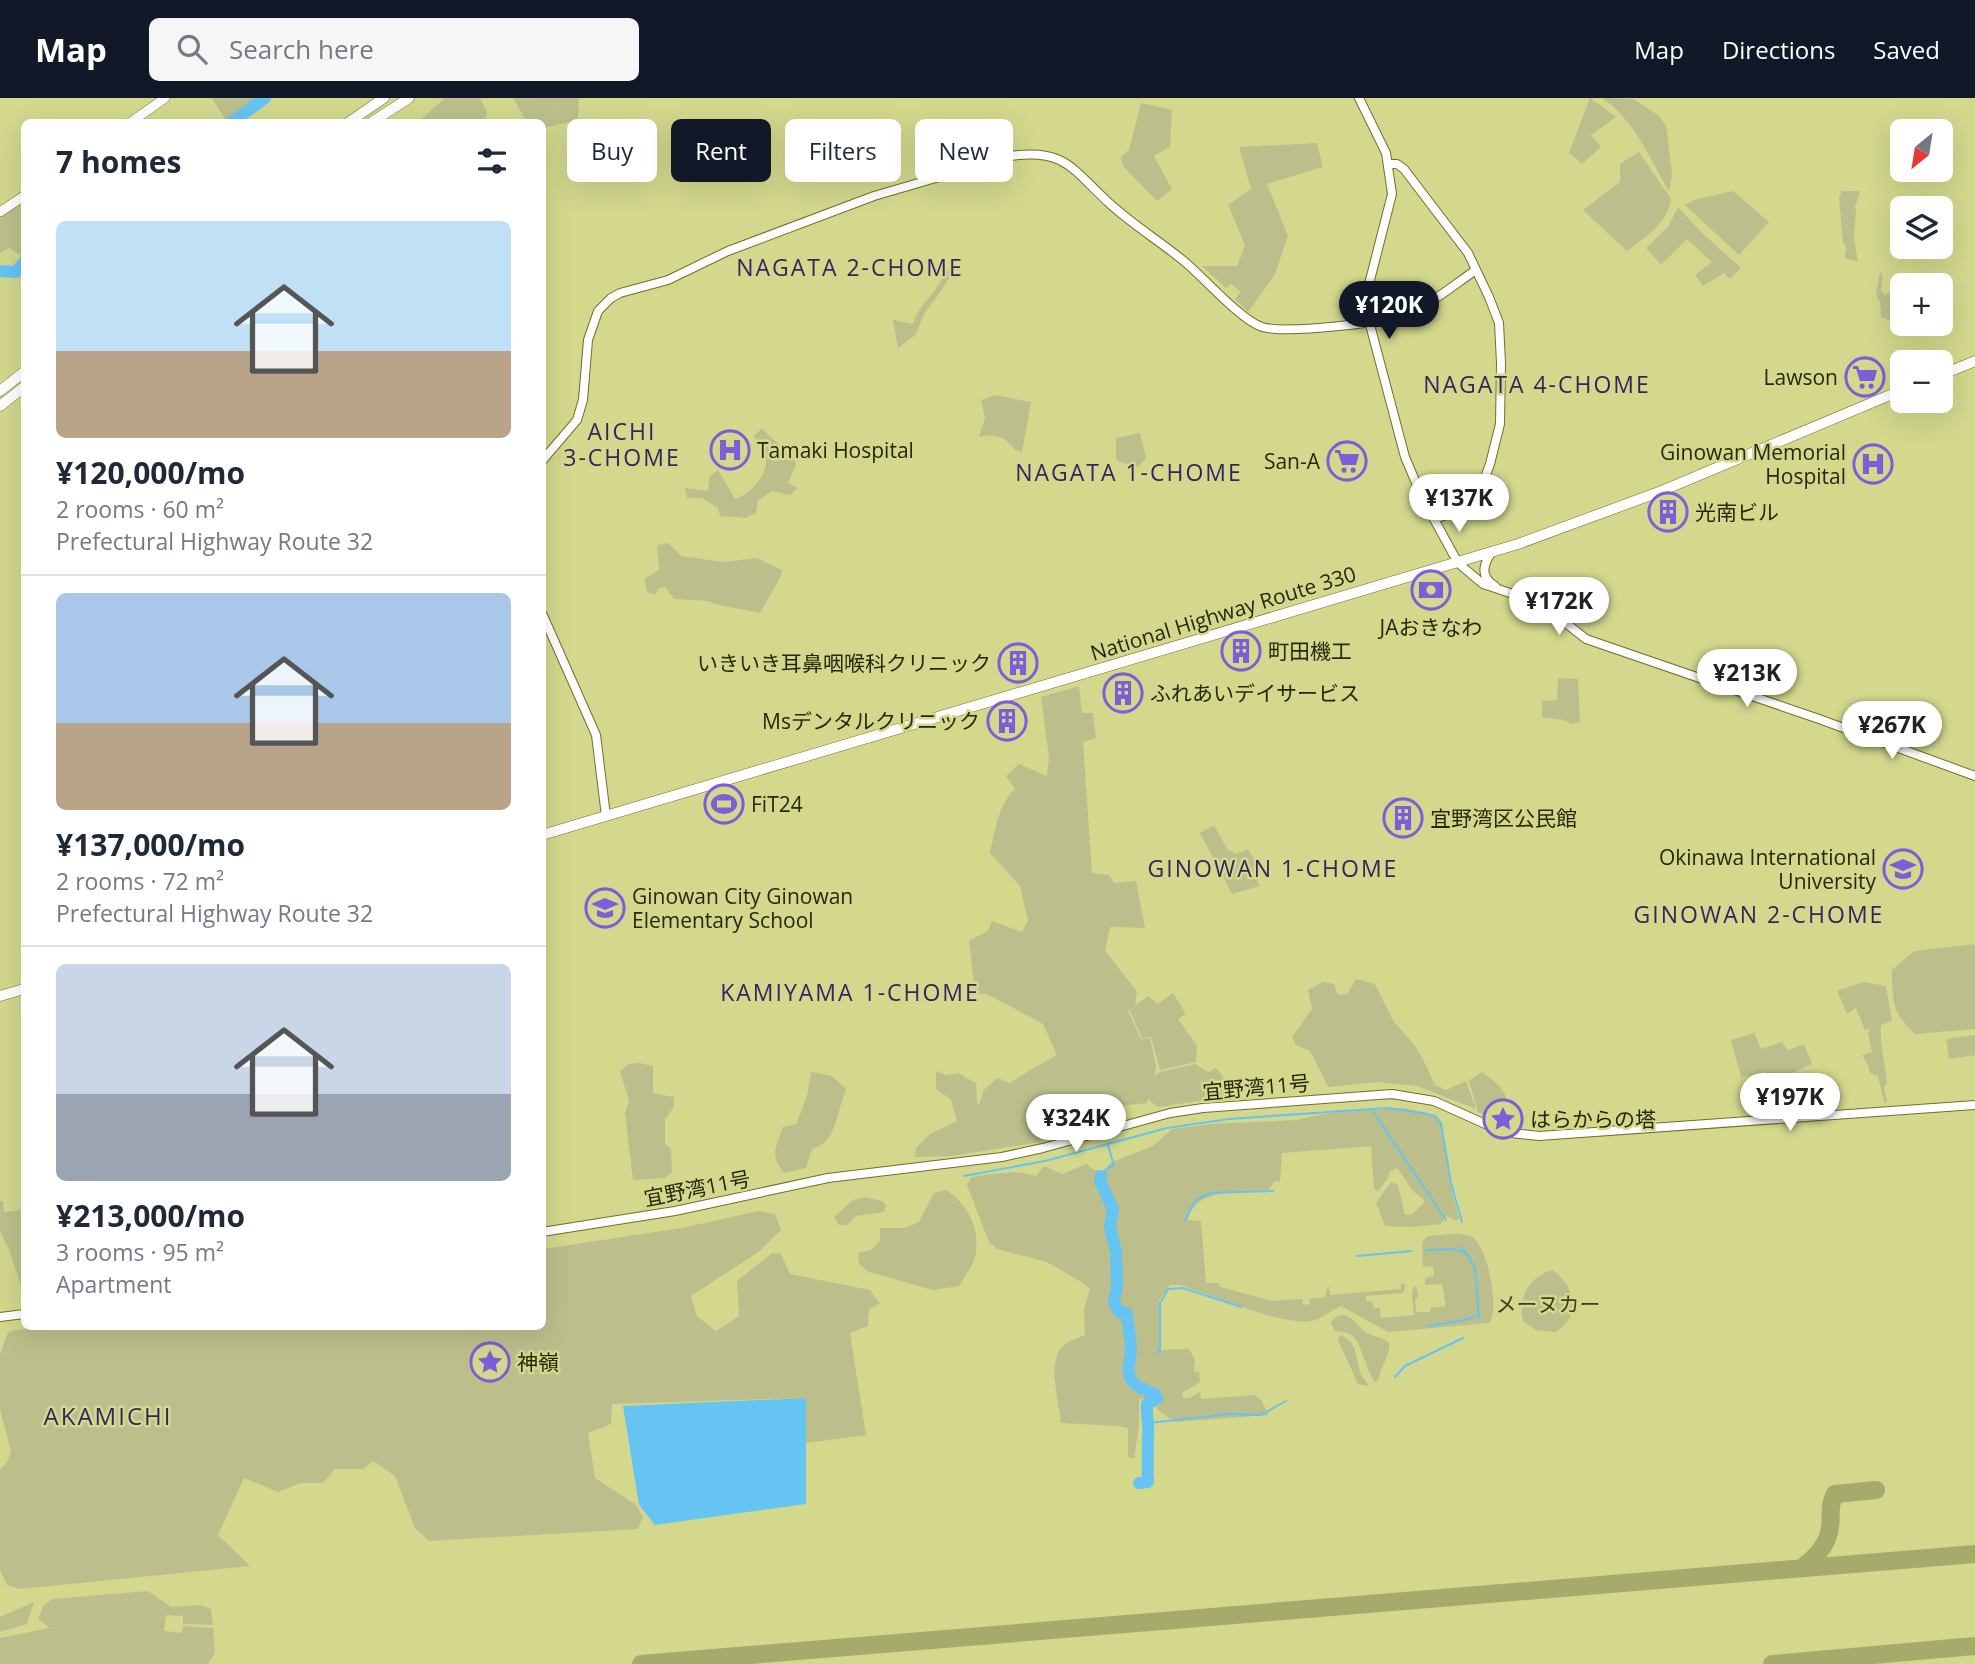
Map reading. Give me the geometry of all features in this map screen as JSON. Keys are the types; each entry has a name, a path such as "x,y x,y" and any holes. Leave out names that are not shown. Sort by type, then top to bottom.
{"highway":[{"path":"353,119 384,98"},
{"path":"376,119 408,98"},
{"path":"1953,370 1975,361"},
{"path":"0,391 21,374"},
{"path":"0,406 21,389"},
{"name":"National Highway Route 330","path":"546,834 1491,553 1604,513 1890,395"},
{"path":"0,996 21,990"}],"main road":[{"path":"135,119 165,98"},
{"path":"0,212 21,198"}],"street":[{"path":"1359,98 1389,164 1392,194 1368,288 1369,321 1405,457 1415,482 1458,563 1478,581 1500,589"},
{"path":"546,456 577,420 583,400 588,340 598,311 611,298 668,280 728,251 874,196 1011,156 1030,153 1063,160 1112,206 1188,264 1252,322 1285,331 1369,321 1409,313 1476,270"},
{"path":"1389,164 1397,164 1404,169 1452,230 1489,297 1500,333 1500,424 1490,464 1472,512 1462,510 1434,519"},
{"path":"1491,553 1485,563 1484,572 1490,583 1548,609 1586,639 1975,776"},
{"path":"546,621 596,735 606,816"},
{"name":"宜野湾11号","path":"546,1231 676,1212 828,1178 1002,1157 1170,1113 1203,1108 1392,1094 1434,1101 1492,1127 1511,1133 1539,1136 1975,1105"},
{"path":"0,1317 21,1314"}],"green space":[{"path":"212,98 260,98 243,113 232,119 225,119"},
{"path":"445,98 480,98 487,112 485,119 421,119"},
{"path":"513,98 579,98 578,119 567,119 567,123 546,127 546,119 525,119"},
{"path":"1590,98 1616,117 1591,135 1601,147 1582,164 1569,153"},
{"path":"1602,98 1633,99 1658,115 1666,126 1672,173 1669,191 1632,128 1614,107"},
{"path":"1141,103 1172,110 1170,147 1154,156 1172,189 1157,201 1123,166 1121,157 1129,150"},
{"path":"1317,143 1323,167 1267,184 1288,236 1275,274 1248,312 1235,299 1241,292 1231,284 1226,288 1202,266 1237,266 1245,245 1228,205 1251,189 1239,147"},
{"path":"1639,152 1671,199 1660,222 1627,251 1583,210 1620,182 1620,164"},
{"path":"1733,191 1769,222 1739,255 1685,205 1694,200"},
{"path":"1842,191 1860,191 1855,207 1854,238 1858,262 1845,258 1846,246 1843,244 1839,197"},
{"path":"21,204 21,255 9,248 0,253 0,218"},
{"path":"1678,207 1741,268 1730,279 1724,273 1703,286 1695,275 1712,262 1687,239 1661,265 1646,248 1668,227"},
{"path":"953,265 955,268 924,314 916,334 898,348 893,320 913,324 921,308"},
{"path":"1880,271 1883,277 1881,291 1885,295 1890,292 1890,320 1881,317 1880,302 1876,295"},
{"path":"995,395 1031,402 1022,452 1015,450 1000,437 979,437 985,418 981,400"},
{"path":"762,428 796,464 788,483 797,488 790,495 772,491 758,500 756,513 745,518 720,516 718,508 702,498 687,498 685,488 708,491 710,476 718,470 735,499 748,492 759,480 766,466 764,450 754,436"},
{"path":"1140,433 1146,458 1138,467 1116,459 1116,438"},
{"path":"668,543 681,556 722,562 757,558 782,570 781,576 760,613 709,601 674,599 665,587 658,589 656,595 647,592 644,579 659,570 657,545"},
{"path":"1558,678 1578,679 1580,722 1572,724 1542,717 1542,701 1557,700"},
{"path":"1079,686 1082,713 1093,713 1096,738 1083,742 1092,873 1109,875 1114,883 1136,881 1145,928 1110,927 1105,950 1137,992 1135,1006 1148,996 1158,1004 1173,993 1186,1014 1178,1019 1197,1046 1196,1062 1160,1070 1151,1037 1142,1038 1130,1011 1134,1008 1128,1011 1141,1039 1150,1038 1156,1067 1154,1076 1160,1072 1195,1064 1208,1072 1216,1068 1230,1086 1227,1097 1158,1107 1148,1099 1147,1103 1073,1111 1039,1128 1041,1142 952,1156 915,1157 916,1148 930,1134 957,1121 951,1100 936,1089 936,1071 946,1075 958,1073 976,1083 979,1105 984,1090 997,1078 1010,1083 1057,1055 1043,1024 987,994 975,994 969,941 988,931 992,921 1022,932 1028,921 1020,886 990,853 1001,810 1015,789 1006,776 1019,764 1047,776 1049,757 1041,697"},
{"path":"1214,825 1227,849 1236,854 1248,849 1260,868 1254,875 1260,886 1232,894 1200,833"},
{"path":"1975,944 1975,1029 1916,1034 1902,1020 1895,1006 1892,970 1914,951"},
{"path":"1356,979 1375,984 1394,1022 1413,1043 1435,1085 1446,1090 1466,1081 1476,1109 1417,1086 1378,1082 1328,1087 1310,1051 1296,1045 1292,1037 1312,1009 1308,990 1323,982 1334,984 1338,995 1347,994"},
{"path":"1863,982 1886,986 1892,1021 1881,1025 1887,1103 1884,1102 1878,1076 1870,1073 1862,1055 1872,1052 1868,1033 1871,1028 1865,1030 1856,1008 1847,1014 1837,991"},
{"path":"1754,1033 1761,1049 1782,1042 1788,1050 1804,1044 1812,1064 1789,1074 1793,1094 1778,1099 1766,1072 1741,1077 1731,1040"},
{"path":"1975,1035 1975,1055 1949,1059 1946,1039"},
{"path":"629,1064 653,1066 653,1093 674,1097 674,1107 665,1119 665,1144 671,1149 672,1172 665,1178 633,1180 625,1113 629,1101 620,1071"},
{"path":"811,1072 832,1076 846,1089 835,1125 827,1140 812,1149 806,1168 784,1173 775,1155 776,1145 783,1127 796,1124 807,1096"},
{"path":"1482,1072 1500,1088 1507,1099 1507,1124 1478,1112 1469,1081"},
{"path":"1404,1108 1433,1115 1441,1123 1459,1219 1446,1216 1441,1224 1385,1226 1376,1203 1391,1182 1398,1185 1405,1215 1411,1215 1424,1203 1423,1198 1412,1189 1397,1168 1390,1171 1378,1191 1374,1189 1371,1146 1282,1153 1280,1182 1275,1181 1268,1190 1220,1194 1200,1202 1193,1209 1188,1220 1201,1221 1206,1283 1219,1283 1220,1287 1273,1301 1302,1299 1303,1305 1310,1304 1309,1299 1325,1297 1329,1287 1330,1295 1401,1289 1401,1284 1406,1284 1403,1293 1366,1296 1366,1301 1372,1301 1374,1308 1380,1308 1381,1318 1414,1315 1414,1286 1417,1287 1418,1298 1415,1299 1416,1312 1430,1312 1430,1308 1446,1306 1442,1284 1425,1285 1425,1278 1434,1276 1433,1266 1423,1267 1422,1242 1428,1236 1462,1234 1472,1237 1478,1243 1487,1265 1493,1292 1489,1323 1388,1332 1341,1306 1315,1320 1298,1321 1246,1309 1180,1285 1170,1285 1159,1300 1160,1350 1189,1349 1195,1360 1194,1372 1199,1372 1200,1382 1182,1393 1183,1398 1200,1392 1201,1399 1255,1395 1262,1401 1268,1415 1174,1422 1159,1411 1149,1398 1139,1399 1139,1426 1134,1458 1128,1457 1128,1428 1061,1423 1055,1382 1056,1361 1064,1345 1085,1335 1084,1309 1090,1289 1047,1262 997,1249 989,1242 967,1185 971,1177 1012,1172 1036,1176 1044,1166 1062,1174 1086,1164 1094,1170 1104,1170 1112,1162 1153,1146 1172,1129 1211,1124 1297,1120 1337,1113"},
{"path":"946,1190 961,1202 971,1218 976,1237 974,1260 959,1286 933,1290 869,1272 859,1264 858,1253 871,1250 880,1241 880,1228 904,1228 919,1222 934,1193"},
{"path":"865,1197 882,1201 886,1205 884,1212 856,1216 847,1225 839,1225 834,1217 853,1200"},
{"path":"0,1201 3,1201 4,1212 21,1210 21,1286 10,1252 0,1231"},
{"path":"758,1211 775,1214 781,1230 760,1251 691,1296 697,1316 716,1331 739,1316 737,1281 772,1253 781,1254 790,1274 870,1290 880,1304 869,1309 868,1326 850,1333 866,1435 806,1443 806,1398 612,1404 611,1424 588,1433 595,1478 635,1504 643,1517 638,1529 429,1541 415,1528 395,1476 373,1461 364,1469 335,1469 323,1483 301,1483 278,1492 244,1478 218,1535 250,1566 20,1589 7,1585 0,1570 0,1469 11,1452 0,1409 0,1355 7,1334 11,1331 546,1330 546,1249 682,1228"},
{"name":"メーヌカー","path":"1553,1270 1567,1285 1573,1309 1570,1317 1556,1332 1536,1330 1523,1321 1524,1296 1537,1277"},
{"path":"1344,1315 1364,1331 1389,1343 1387,1357 1375,1383 1356,1339 1349,1334 1335,1331 1331,1322 1337,1316"},
{"path":"1340,1335 1353,1347 1362,1376 1369,1386 1358,1384 1338,1340"},
{"path":"148,1591 171,1607 201,1605 211,1609 213,1625 183,1624 183,1616 166,1615 164,1631 182,1633 183,1626 213,1628 215,1653 208,1664 0,1664 0,1638 50,1628 38,1619 44,1605 52,1599"},
{"path":"34,1602 27,1624 0,1632 0,1617"}],"water":[{"path":"806,1398 806,1504 655,1525 639,1505 623,1406"}],"waterway":[{"path":"236,119 265,98"},
{"path":"0,271 16,272 21,266"},
{"path":"964,1176 1045,1161 1167,1128 1229,1119 1386,1108 1435,1116 1441,1123 1451,1183 1462,1222"},
{"path":"1375,1114 1446,1220"},
{"path":"1101,1176 1109,1167 1114,1166 1108,1145"},
{"path":"1101,1176 1100,1181 1113,1209 1110,1227 1116,1252 1117,1285 1114,1302 1119,1312 1126,1313 1127,1316 1131,1346 1129,1376 1137,1386 1155,1394 1157,1398 1147,1404 1148,1482 1139,1483"},
{"path":"1185,1220 1195,1201 1210,1193 1273,1191"},
{"path":"1462,1247 1475,1268 1479,1318"},
{"path":"1426,1250 1451,1249 1466,1253"},
{"path":"1357,1256 1411,1251"},
{"path":"1157,1353 1160,1350 1160,1303 1168,1289 1183,1288 1241,1307"},
{"path":"1428,1326 1478,1315"},
{"path":"1395,1377 1405,1366 1463,1338"},
{"path":"1148,1423 1230,1414 1261,1415 1286,1401"}],"taxiway":[{"path":"1802,1568 1827,1540 1835,1494 1876,1490"},
{"path":"641,1664 1975,1554"},
{"path":"1772,1664 1975,1646"}],"place":[{"name":"Lawson","path":"1865,377"},
{"name":"Tamaki Hospital","path":"730,450"},
{"name":"San-A","path":"1347,461"},
{"name":"Ginowan Memorial Hospital","path":"1873,464"},
{"name":"光南ビル","path":"1668,512"},
{"name":"JAおきなわ","path":"1431,590"},
{"name":"町田機工","path":"1241,651"},
{"name":"いきいき耳鼻咽喉科クリニック","path":"1018,663"},
{"name":"ふれあいデイサービス","path":"1123,693"},
{"name":"Msデンタルクリニック","path":"1007,721"},
{"name":"FiT24","path":"724,804"},
{"name":"宜野湾区公民館","path":"1403,818"},
{"name":"Okinawa International University","path":"1903,869"},
{"name":"Ginowan City Ginowan Elementary School","path":"605,908"},
{"name":"はらからの塔","path":"1503,1119"},
{"name":"神嶺","path":"490,1362"}],"district":[{"name":"NAGATA 2-CHOME","path":"850,267"},
{"name":"NAGATA 4-CHOME","path":"1537,384"},
{"name":"AICHI 3-CHOME","path":"622,444"},
{"name":"NAGATA 1-CHOME","path":"1129,472"},
{"name":"GINOWAN 1-CHOME","path":"1273,868"},
{"name":"GINOWAN 2-CHOME","path":"1759,914"},
{"name":"KAMIYAMA 1-CHOME","path":"850,992"},
{"name":"AKAMICHI","path":"108,1415"}]}
